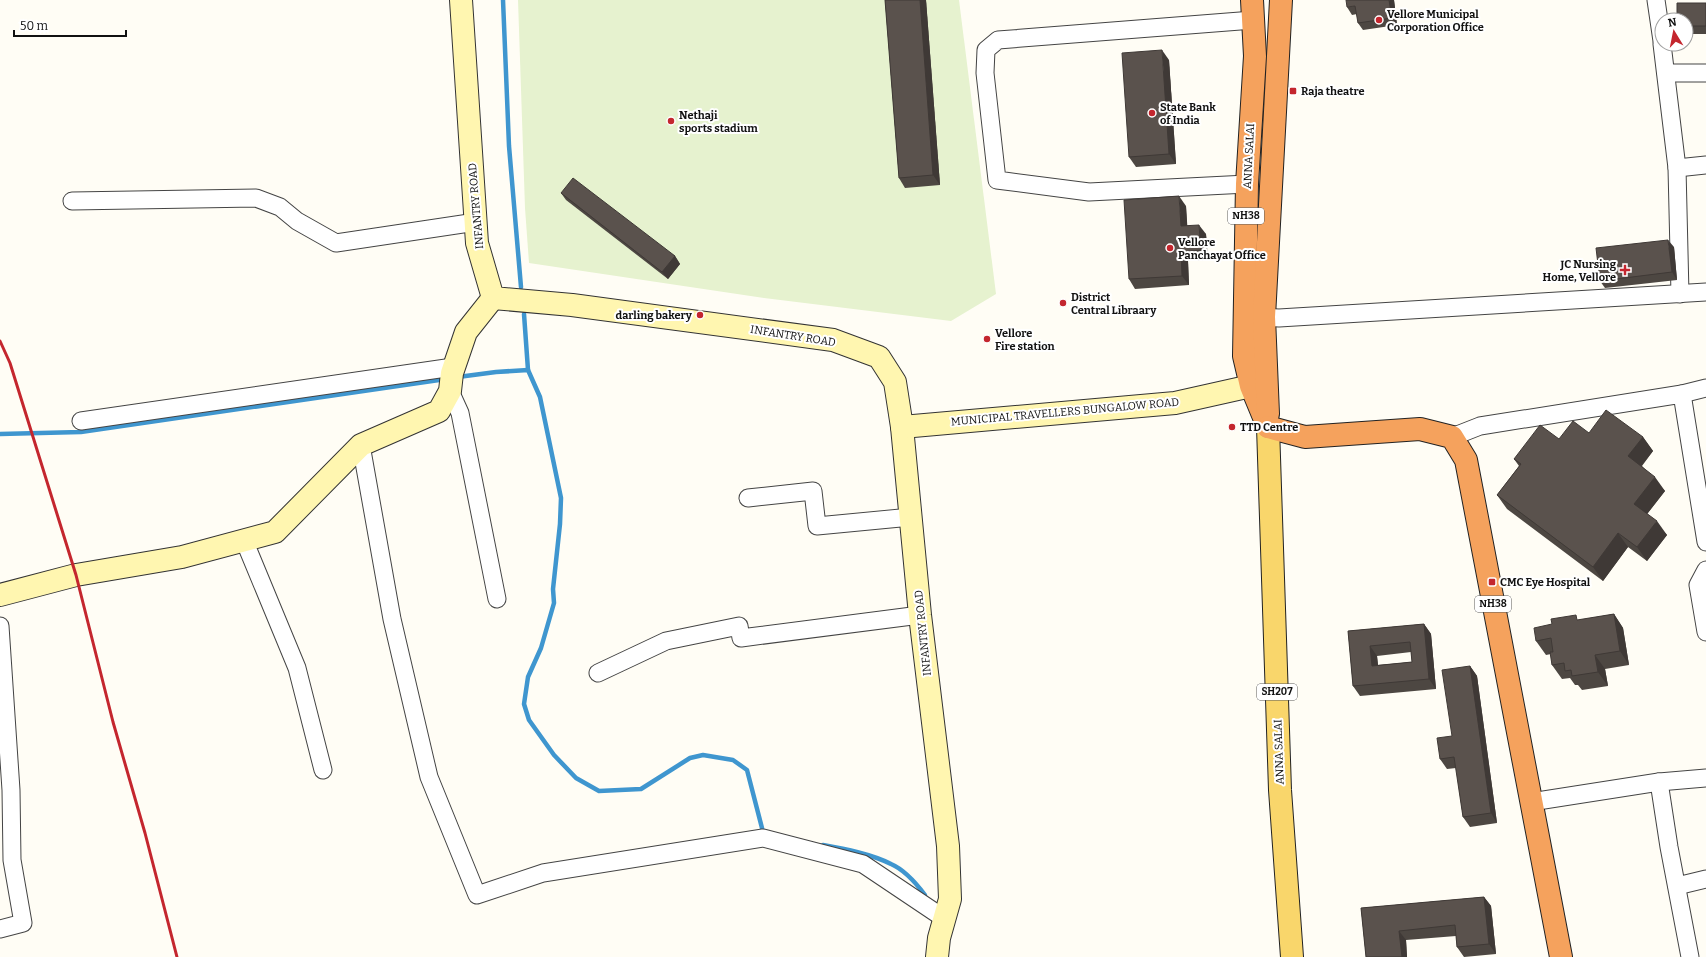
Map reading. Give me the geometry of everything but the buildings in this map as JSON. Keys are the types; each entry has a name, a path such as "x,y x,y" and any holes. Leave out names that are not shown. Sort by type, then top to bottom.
{"highway":[{"name":"ANNA SALAI","path":"1268,427 1264,317 1281,0"},
{"name":"ANNA SALAI","path":"1253,10 1255,56 1247,184 1244,356 1251,386 1268,427"},
{"path":"1268,427 1305,437 1420,428 1452,437"},
{"name":"NH38","path":"1452,437 1466,460 1561,957"}],"main road":[{"name":"INFANTRY ROAD","path":"461,0 478,243 493,298 572,305 833,340 879,357 895,382 902,426 920,615 948,846 950,899 937,957"},
{"path":"0,594 76,575 182,557 275,532 361,445 439,411 450,391 454,367 466,332 493,298"},
{"name":"MUNICIPAL TRAVELLERS BUNGALOW ROAD","path":"902,426 1175,403 1251,386"},
{"name":"ANNA SALAI","path":"1268,427 1280,790 1292,957"}],"street":[{"path":"1656,0 1658,12"},
{"path":"1247,184 1089,192 997,180 985,73 986,50 998,40 1253,10"},
{"path":"1663,52 1677,168 1680,294"},
{"path":"1666,73 1706,74"},
{"path":"1677,168 1706,165"},
{"path":"72,201 256,198 280,207 297,221 336,243 476,222"},
{"path":"1264,317 1279,318 1382,311 1511,305 1706,292"},
{"path":"81,421 454,367"},
{"path":"1452,437 1480,426 1682,394 1706,388"},
{"path":"450,391 460,413 497,599"},
{"path":"1682,394 1706,542"},
{"path":"361,445 392,619 429,777 477,895 543,873 763,838 863,864 945,919"},
{"path":"748,498 813,491 817,526 911,517"},
{"path":"244,540 297,668 323,770"},
{"path":"1706,570 1698,585 1706,632"},
{"path":"598,673 666,641 739,626 741,638 920,615"},
{"path":"0,626 11,790 12,860 23,923 0,929"},
{"path":"1531,802 1659,782 1706,778"},
{"path":"1659,782 1690,957"},
{"path":"1677,886 1706,879"}],"green space":[{"path":"518,0 959,0 996,294 951,321 764,298 529,263 525,208"}],"waterway":[{"path":"503,0 509,146 521,287"},
{"path":"524,314 528,370"},
{"path":"458,377 528,370 540,397 561,498 560,524 553,589 554,603 541,648 528,677 524,704 529,720 554,755 576,778 599,791 641,789 690,758 703,755 733,760 747,770 763,832 765,833"},
{"path":"0,434 81,432 446,379"},
{"path":"823,845 849,850 883,860 906,873 925,895"}],"railway":[{"path":"0,341 10,363 76,575 113,722 145,833 177,957"}],"place":[{"name":"Vellore Municipal Corporation Office","path":"1379,20"},
{"name":"Raja theatre","path":"1293,91"},
{"name":"State Bank of India","path":"1152,113"},
{"name":"Nethaji sports stadium","path":"671,121"},
{"name":"Vellore Panchayat Office","path":"1170,248"},
{"name":"JC Nursing Home, Vellore","path":"1625,270"},
{"name":"District Central Libraary","path":"1063,303"},
{"name":"darling bakery","path":"700,315"},
{"name":"Vellore Fire station","path":"987,339"},
{"name":"TTD Centre","path":"1232,427"},
{"name":"CMC Eye Hospital","path":"1492,582"}]}
